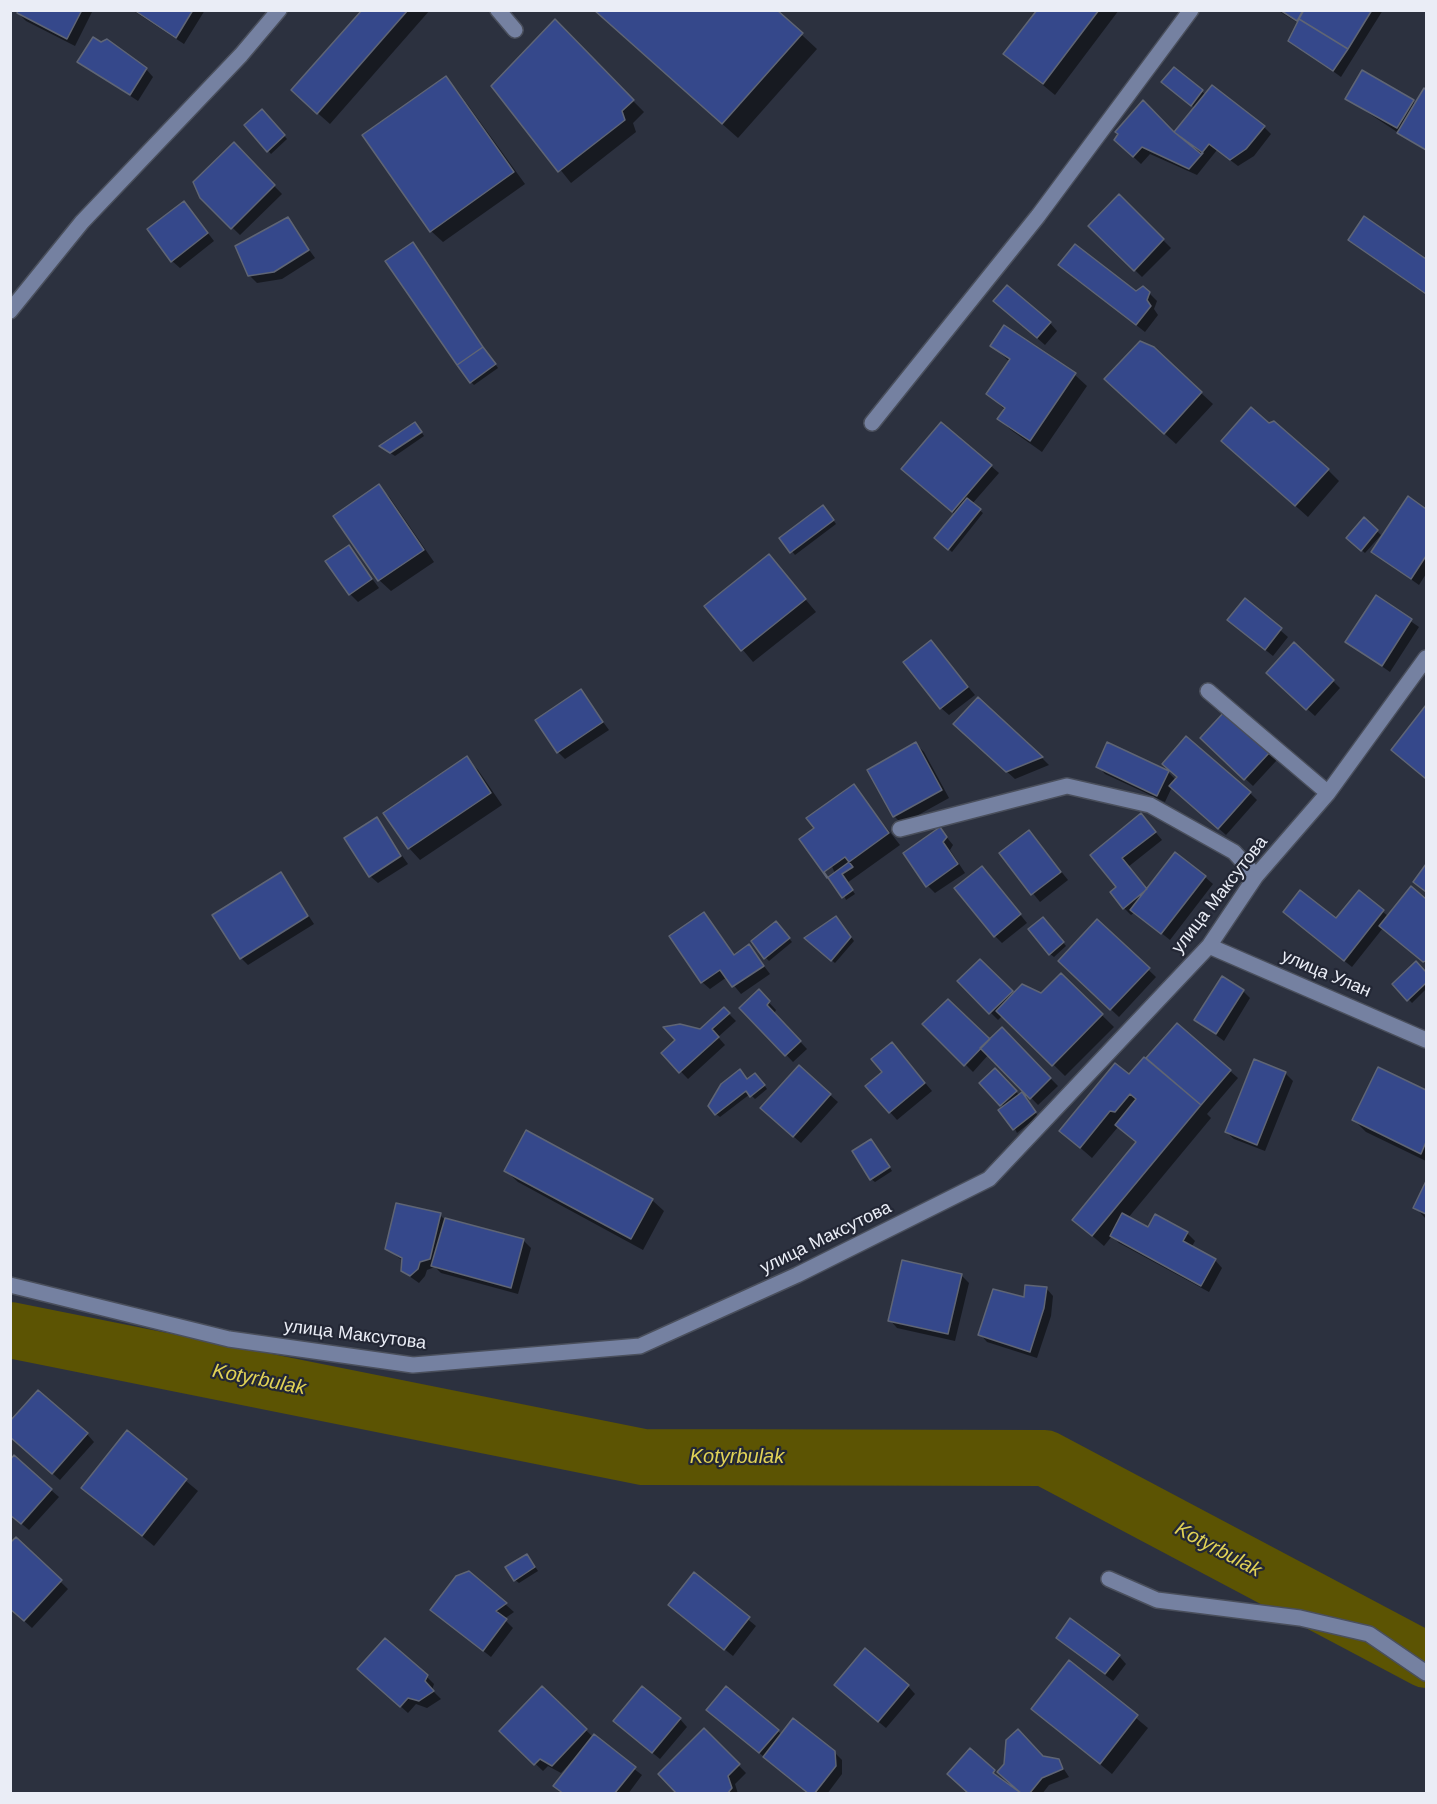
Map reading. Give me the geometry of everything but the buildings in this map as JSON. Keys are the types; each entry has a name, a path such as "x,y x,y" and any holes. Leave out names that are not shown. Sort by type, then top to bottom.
{"street":[{"path":"10,311 82,222 241,56 279,10"},
{"path":"498,10 514,30"},
{"path":"872,423 1038,216 1191,10"},
{"name":"улица Максутова","path":"10,1285 229,1339 413,1365 640,1346 797,1275 989,1179 1209,946 1256,876 1328,793 1426,658"},
{"path":"1208,692 1328,793"},
{"path":"900,829 1067,786 1150,805 1234,852 1256,876"},
{"name":"улица Улан","path":"1209,946 1426,1040"},
{"path":"1109,1579 1157,1600 1300,1618 1369,1634 1426,1673"}],"waterway":[{"name":"Kotyrbulak","path":"10,1330 643,1457 1045,1458 1426,1660"}]}
